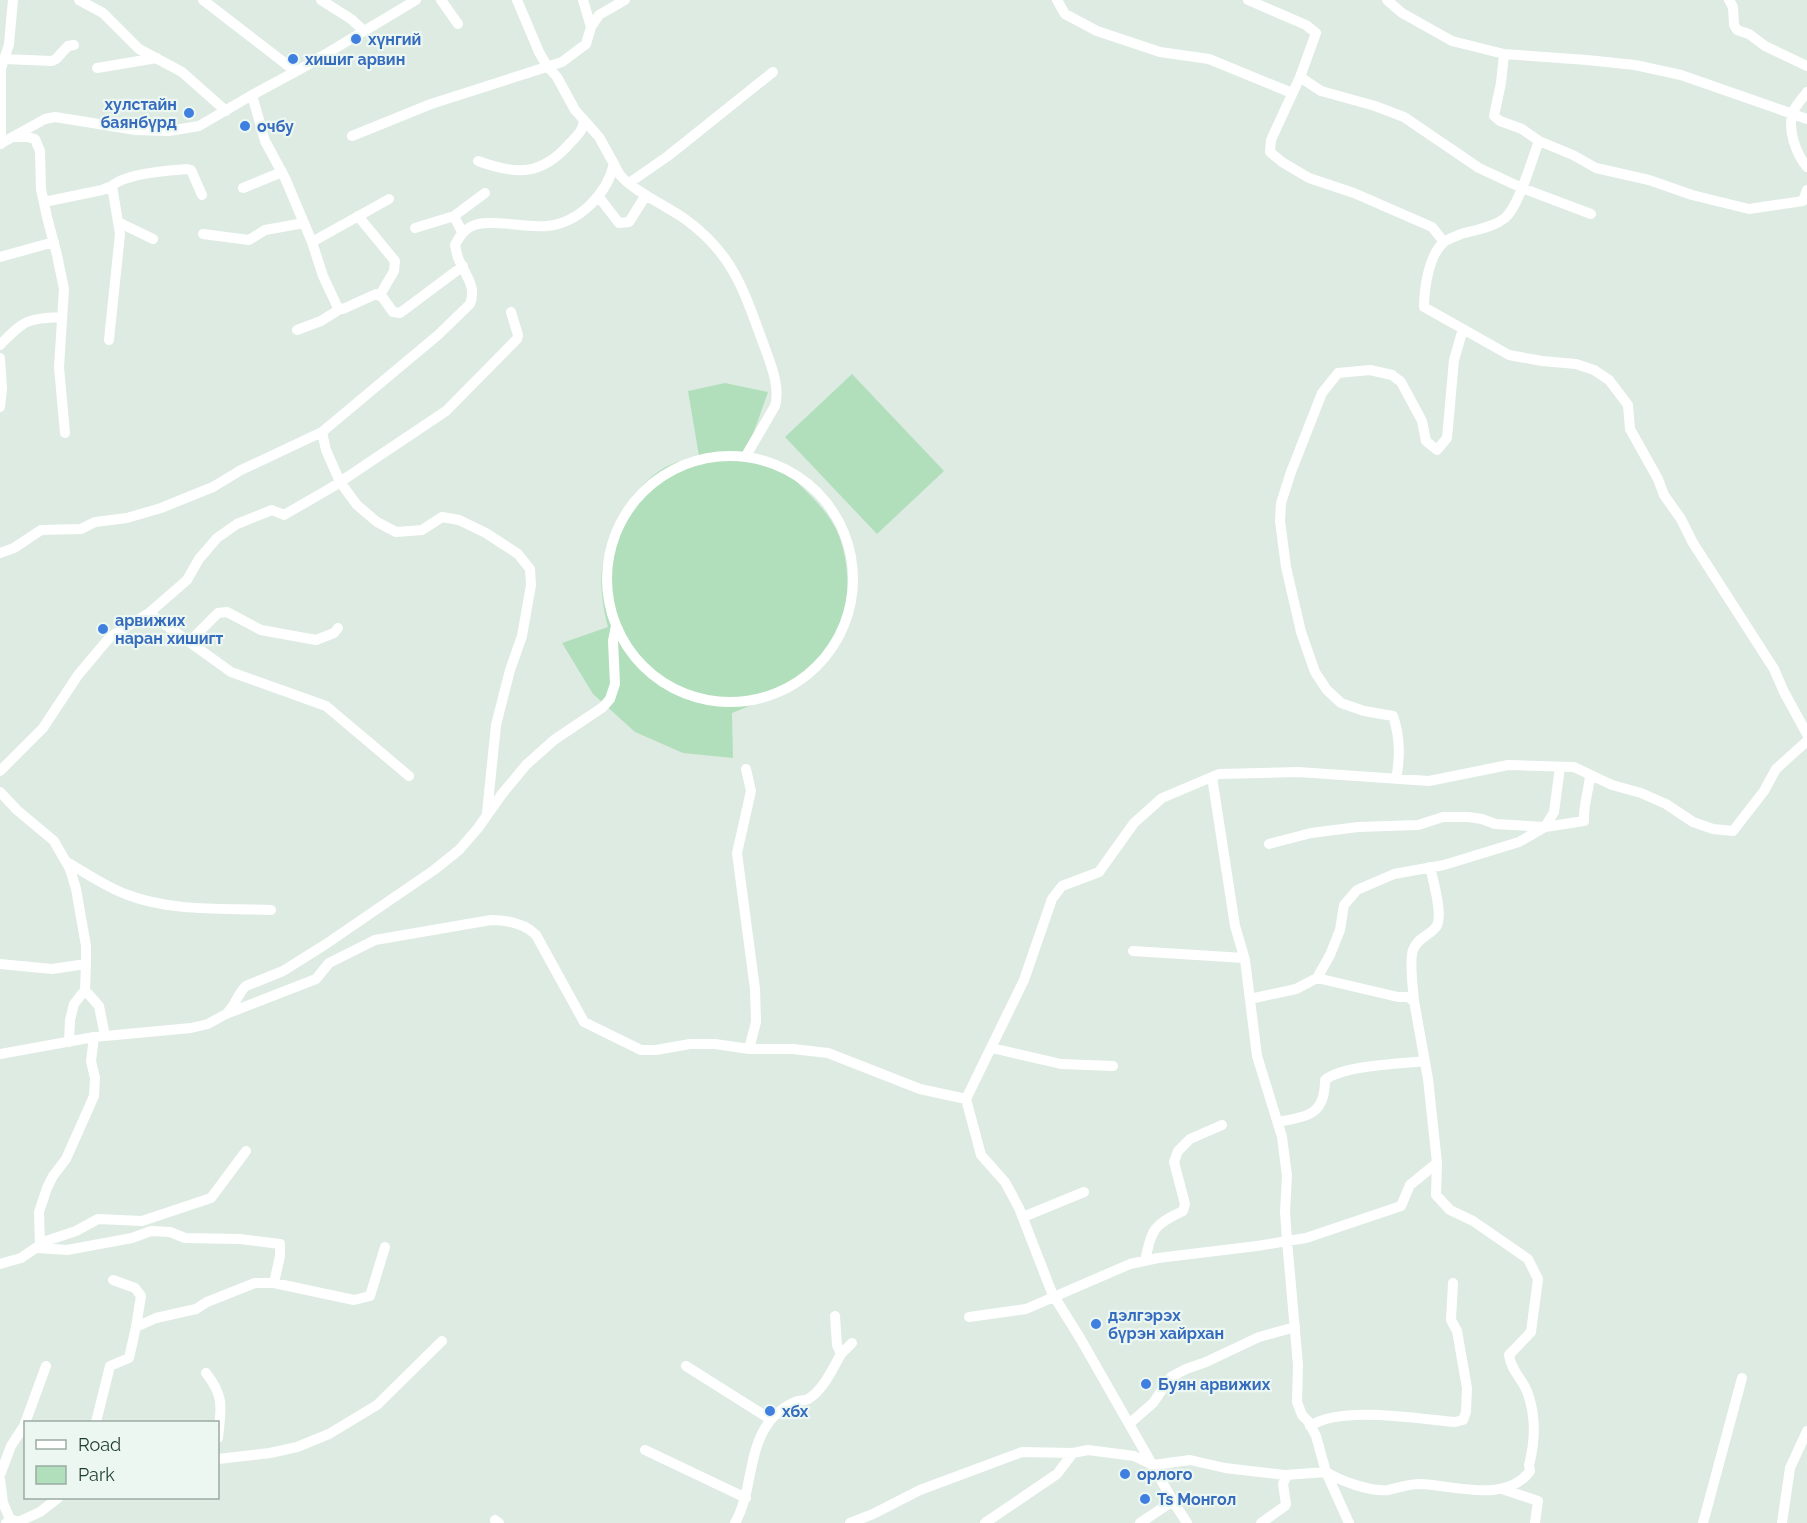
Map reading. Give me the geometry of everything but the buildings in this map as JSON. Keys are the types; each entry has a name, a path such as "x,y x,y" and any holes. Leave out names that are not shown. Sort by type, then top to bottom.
{"street":[{"path":"1,144 1,69 9,44 13,0"},
{"path":"79,0 103,13 139,49 182,72 226,111"},
{"path":"203,0 295,71"},
{"path":"321,0 351,19 364,31"},
{"path":"1,144 45,119 55,117 136,130 169,131 199,126 416,0"},
{"path":"441,0 458,24"},
{"path":"517,0 547,66 557,76 575,110 599,137 621,177 684,218 708,237 728,260 742,286 768,356 777,398 775,406 747,454"},
{"path":"583,0 591,27"},
{"path":"352,136 473,89 505,82 562,62 586,44 591,27 599,15 625,0"},
{"path":"1057,0 1065,14 1097,30 1160,52 1209,59 1292,93"},
{"path":"1248,0 1306,26 1316,33 1300,76 1271,140 1270,152 1309,178 1354,192 1432,227 1444,242"},
{"path":"1387,0 1402,13 1452,41 1504,54 1635,65 1681,75 1793,112 1807,119"},
{"path":"1729,0 1733,7 1734,25 1737,30 1749,34 1765,46 1807,66"},
{"path":"4,59 52,61 68,46 74,45"},
{"path":"1504,54 1494,117 1596,168 1649,180 1692,195 1749,208 1803,201 1807,190"},
{"path":"97,68 158,58"},
{"path":"629,183 677,149 773,72"},
{"path":"1300,76 1321,91 1375,106 1404,117 1479,168 1522,188 1591,214"},
{"path":"1807,92 1793,112 1792,138 1801,160 1807,167"},
{"path":"252,95 265,141 282,172 312,242 323,276 340,309"},
{"path":"478,161 517,171 538,169 563,152 583,129 584,120"},
{"path":"11,138 27,137 35,140 40,151 44,202 64,289 59,367 65,433"},
{"path":"1539,141 1522,188 1505,218 1444,242 1430,268 1424,287 1424,307 1509,355 1576,364 1594,370 1609,380 1628,405 1630,429 1658,479 1664,495 1774,669 1791,707 1807,734"},
{"path":"0,553 14,548 41,530 81,529 95,522 127,518 161,508 213,487 241,470 322,432 438,335 470,304 472,297 468,274 459,261 455,245 462,232 477,224 549,226 568,219 588,208 611,178 614,164"},
{"path":"44,202 102,190 118,181 187,170 191,170 202,195"},
{"path":"243,188 282,172"},
{"path":"109,340 120,243 112,186"},
{"path":"415,228 431,221 454,216 485,193"},
{"path":"598,196 619,223 625,224 629,222 646,195"},
{"path":"312,242 389,199"},
{"path":"358,216 395,261 394,271 380,295"},
{"path":"454,216 462,232"},
{"path":"118,222 153,239"},
{"path":"203,234 249,240 265,231 304,223"},
{"path":"0,257 54,242"},
{"path":"380,295 393,312 400,313 463,266"},
{"path":"297,330 321,321 340,309 372,295 380,295"},
{"path":"0,771 43,728 67,691 110,637 148,613 187,580 199,559 217,538 237,524 272,510 284,516 340,482 446,411 517,339 518,335 511,312"},
{"path":"0,345 17,327 32,319 62,317"},
{"path":"1396,780 1399,764 1397,728 1393,716 1364,711 1341,703 1327,690 1315,672 1301,632 1286,567 1280,521 1281,503 1291,471 1322,393 1338,373 1370,370 1392,375 1401,382 1422,421 1426,441 1437,450 1447,438 1454,360 1463,329"},
{"path":"0,358 0,407"},
{"path":"322,432 326,450 340,482 357,505 377,522 396,532 422,530 442,517 456,519 486,532 518,554 530,569 531,585 522,636 510,670 496,725 487,813"},
{"path":"747,454 792,472 812,486 828,503 846,535 852,554 853,595 842,628 823,662 789,690 739,702 685,696 662,684 643,668 624,644 616,626 607,589 612,544 626,515 639,496 662,478 693,462 747,454"},
{"path":"189,642 218,613 227,612 261,630 316,640 334,633 338,628"},
{"path":"148,613 231,672 326,706 409,776"},
{"path":"226,1014 234,1006 246,986 283,971 434,870 469,839 487,813 539,752 603,707 610,699 615,684 613,641 616,626"},
{"path":"1187,1523 1054,1297 1023,1217 1005,1182 981,1155 966,1098 1024,980 1052,899 1057,892 1062,886 1099,872 1134,823 1162,798 1219,774 1298,772 1429,781 1508,765 1574,767 1612,785 1641,793 1666,804 1693,822 1713,829 1733,831 1764,791 1776,769 1807,741"},
{"path":"1250,999 1296,989 1317,978 1340,930 1344,905 1357,890 1394,874 1430,867 1519,842 1545,827 1554,812 1560,767"},
{"path":"746,769 751,791 737,853 756,988 756,1022 749,1049"},
{"path":"1269,844 1311,833 1358,827 1418,825 1443,817 1468,817 1496,824 1545,827 1584,821 1590,775"},
{"path":"1212,777 1235,926 1244,958 1259,1067 1278,1122 1287,1176 1285,1212 1298,1365 1297,1405 1316,1436 1326,1472 1349,1523"},
{"path":"0,792 17,810 54,841 70,869 76,889 87,964 85,990 74,1004 70,1020 69,1042"},
{"path":"64,860 127,895 151,902 180,906 271,910"},
{"path":"850,1523 920,1490 1006,1456 1022,1452 1073,1453 1088,1450 1141,1458 1153,1465 1190,1460 1224,1468 1287,1475 1326,1472 1346,1482 1385,1490 1419,1484 1482,1490 1510,1486 1526,1476 1530,1471 1535,1431 1528,1392 1510,1364 1509,1355 1531,1332 1538,1279 1528,1259 1473,1221 1450,1210 1436,1195 1437,1163 1425,1061 1414,1001 1412,952 1417,942 1435,928 1439,920 1430,867"},
{"path":"0,1054 100,1036 191,1028 208,1024 226,1014 316,979 329,963 375,940 491,920 504,920 525,926 536,935 584,1022 641,1050 707,1044 749,1049 793,1049 828,1053 920,1089 966,1098"},
{"path":"1133,951 1244,958"},
{"path":"0,964 52,969 87,964"},
{"path":"1317,978 1389,995 1408,997 1414,1001"},
{"path":"39,1247 39,1212 47,1188 66,1160 94,1095 95,1078 91,1061 100,1036 99,1006 85,990"},
{"path":"992,1048 1061,1064 1113,1066"},
{"path":"1278,1122 1304,1117 1318,1107 1323,1102 1325,1080 1328,1077 1341,1072 1425,1061"},
{"path":"1144,1261 1152,1230 1183,1211 1185,1204 1174,1162 1178,1151 1190,1139 1222,1125"},
{"path":"0,1264 21,1258 46,1241 76,1231 98,1219 142,1221 211,1197 246,1151"},
{"path":"969,1317 1026,1309 1130,1264 1306,1238 1401,1206 1410,1185 1437,1163"},
{"path":"1023,1217 1084,1192"},
{"path":"39,1247 68,1250 132,1238 151,1231 170,1232 185,1238 240,1239 280,1244 280,1256 274,1283"},
{"path":"136,1327 156,1318 196,1309 207,1302 255,1283 274,1283 363,1300 370,1296 386,1247"},
{"path":"96,1421 110,1366 129,1358 141,1296 135,1288 113,1280"},
{"path":"1310,1426 1332,1418 1350,1415 1455,1422 1463,1420 1466,1412 1467,1388 1457,1332 1451,1320 1453,1283"},
{"path":"836,1316 837,1345 841,1354"},
{"path":"1130,1424 1153,1403 1171,1377 1259,1337 1295,1327"},
{"path":"219,1459 297,1448 328,1434 377,1405 442,1341"},
{"path":"735,1523 746,1498 753,1456 770,1419 795,1401 807,1400 817,1392 841,1354 852,1343"},
{"path":"26,1421 46,1366"},
{"path":"686,1366 770,1419"},
{"path":"206,1373 220,1394 219,1426"},
{"path":"1703,1523 1742,1378"},
{"path":"24,1426 11,1446 0,1477 8,1521 18,1522 40,1512 56,1499"},
{"path":"1782,1523 1790,1468 1807,1431"},
{"path":"645,1450 746,1498"},
{"path":"992,1521 1057,1474 1073,1453"},
{"path":"1261,1523 1285,1506 1282,1484 1287,1475"},
{"path":"1498,1488 1538,1502 1535,1523"},
{"path":"1140,1523 1173,1501"}],"green space":[{"path":"852,374 944,471 877,534 785,437"},
{"path":"725,383 768,392 745,457 768,462 787,472 822,508 834,525 843,548 847,584 842,620 826,653 815,667 787,689 732,713 733,758 683,753 635,732 593,694 562,643 608,627 601,578 606,550 617,523 632,497 652,476 672,464 699,456 688,391"}],"place":[{"name":"хүнгий","path":"356,39"},
{"name":"хишиг арвин","path":"293,59"},
{"name":"хулстайн баянбүрд","path":"189,113"},
{"name":"очбу","path":"245,126"},
{"name":"арвижих наран хишигт","path":"103,629"},
{"name":"дэлгэрэх бүрэн хайрхан","path":"1096,1324"},
{"name":"Буян арвижих","path":"1146,1384"},
{"name":"хбх","path":"770,1411"},
{"name":"орлого","path":"1125,1474"},
{"name":"Ts Монгол","path":"1145,1499"}]}
